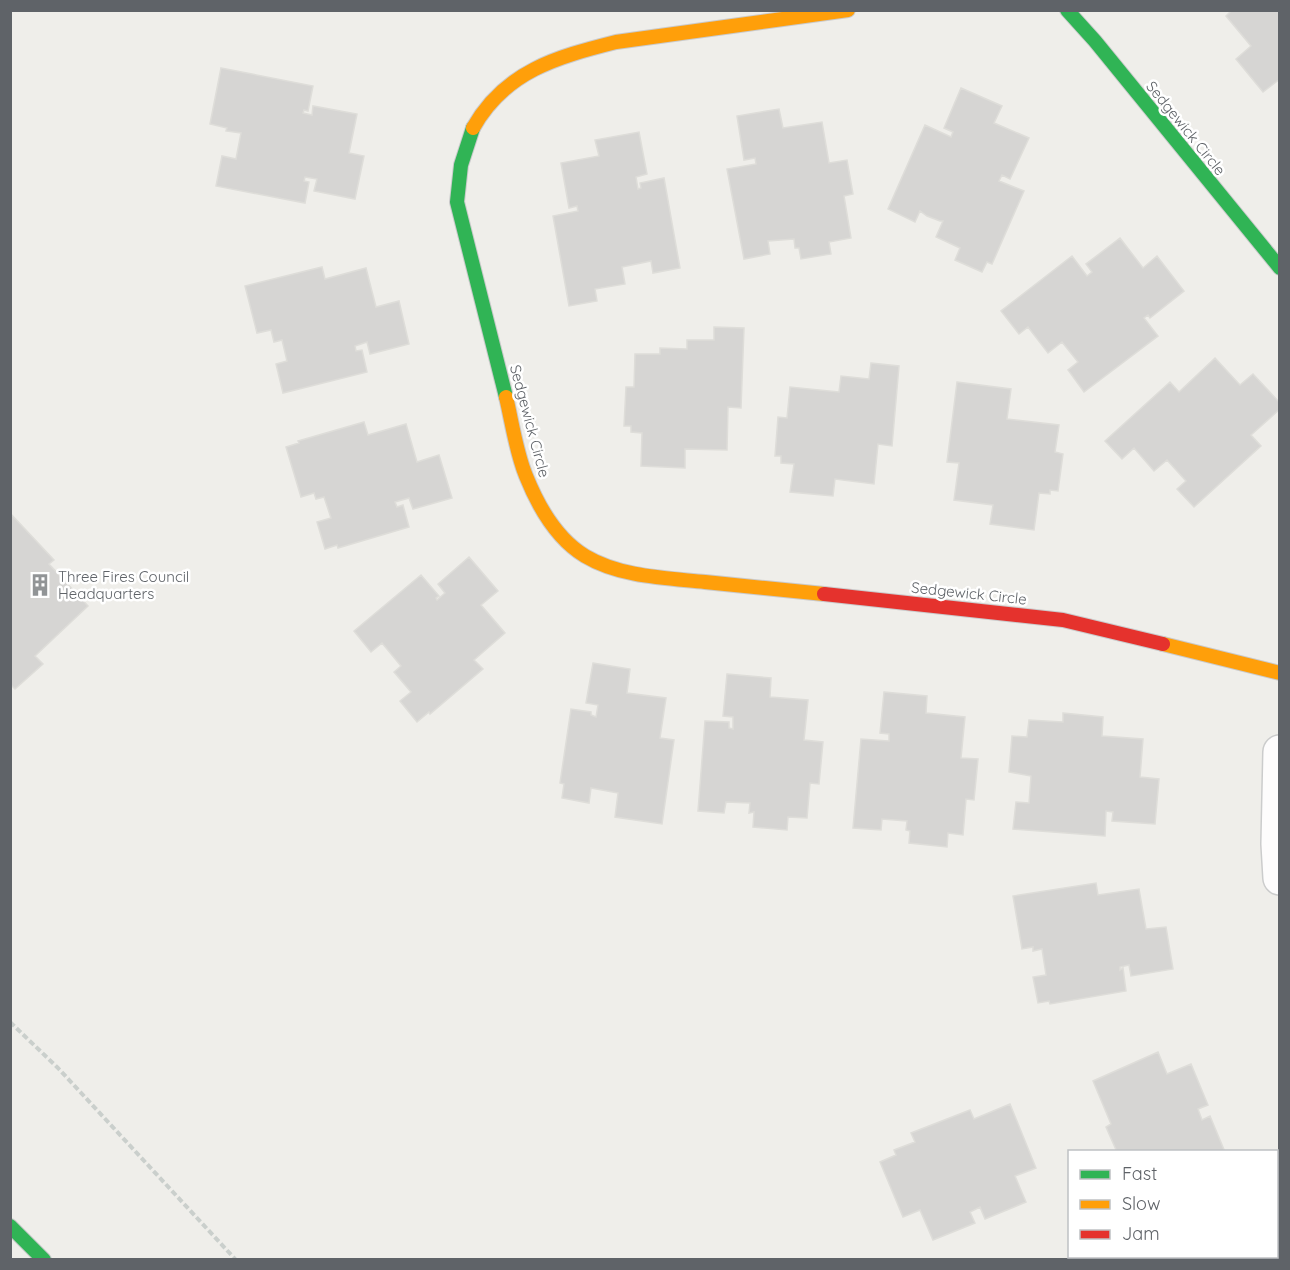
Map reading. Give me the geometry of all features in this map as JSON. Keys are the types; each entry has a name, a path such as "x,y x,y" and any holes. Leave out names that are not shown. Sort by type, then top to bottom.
{"street":[{"name":"Sedgewick Circle","path":"848,10 616,42 579,50 543,63 516,78 499,91 481,111 471,128 463,150 458,177 457,202 525,474 539,505 556,529 577,549 597,562 641,575 1063,621 1280,673"},
{"name":"Sedgewick Circle","path":"1067,10 1095,41 1280,268"},
{"path":"1280,752 1278,844 1280,878"},
{"path":"10,1226 44,1260"}],"path":[{"path":"10,1022 58,1068 236,1260"}],"building":[{"path":"1232,10 1280,10 1280,79 1263,92 1236,59 1251,46 1226,16"},
{"path":"221,68 313,86 308,111 304,110 303,113 312,115 313,106 357,114 349,153 364,156 355,199 314,191 317,179 305,177 304,181 309,182 305,203 216,186 222,156 236,159 241,133 226,131 227,128 210,124"},
{"path":"961,88 1002,106 994,123 1029,138 1010,179 1002,175 999,181 1024,191 992,264 987,262 982,272 955,260 960,248 936,237 943,221 920,211 915,222 888,209 925,125 951,137 953,132 944,128"},
{"path":"779,109 783,128 822,122 829,163 847,160 853,194 844,196 851,238 829,242 831,254 801,259 799,248 795,248 794,239 768,241 770,254 744,259 727,169 756,164 755,158 744,160 737,116"},
{"path":"639,132 647,174 636,177 638,189 641,188 640,183 664,178 680,268 653,273 651,261 622,267 625,284 595,289 597,301 569,306 553,216 578,211 577,206 569,208 561,163 599,156 595,140"},
{"path":"1120,238 1143,268 1157,256 1184,291 1150,318 1148,315 1144,318 1158,336 1084,392 1068,370 1078,362 1062,342 1048,353 1028,327 1019,334 1001,311 1072,256 1087,276 1092,272 1086,264"},
{"path":"322,267 325,279 366,268 376,307 399,301 409,344 370,354 367,342 355,346 356,351 362,350 367,372 283,393 276,364 287,361 282,340 274,342 271,330 257,333 245,286"},
{"path":"714,327 744,328 741,408 728,407 727,450 685,449 685,468 641,466 642,433 631,432 631,426 624,426 626,387 634,387 635,354 660,354 660,348 687,349 687,340 714,340"},
{"path":"1215,358 1240,385 1253,374 1280,403 1280,409 1251,435 1261,446 1194,507 1177,489 1186,481 1167,460 1154,471 1134,448 1122,459 1105,441 1170,382 1179,392"},
{"path":"871,363 899,366 892,446 878,444 874,484 835,479 833,496 790,492 794,464 781,463 781,456 775,456 778,417 787,418 790,387 839,392 841,376 869,379"},
{"path":"957,382 1011,389 1007,419 1059,425 1055,452 1063,454 1058,491 1050,490 1050,494 1039,493 1034,530 990,524 993,505 954,500 959,463 947,462"},
{"path":"364,422 368,435 406,424 417,462 439,455 452,498 413,509 409,498 395,502 397,507 403,505 409,527 338,548 337,545 325,549 317,522 331,518 324,497 316,499 314,493 301,497 286,447 299,443 298,441"},
{"name":"Three Fires Council Headquarters","path":"10,513 54,560 49,564 88,606 35,656 43,664 15,689 10,684"},
{"path":"469,557 498,591 481,605 505,633 474,660 483,669 430,714 429,712 417,722 400,701 411,692 394,672 401,666 382,643 371,652 354,631 421,575 439,596 437,600 445,593 438,584"},
{"path":"593,663 630,669 627,693 666,698 660,738 674,740 662,824 615,817 618,793 591,788 589,803 562,798 564,784 560,783 571,709 591,712 591,715 596,717 598,705 586,703"},
{"path":"727,674 771,678 770,697 808,700 804,740 823,742 819,784 810,783 807,818 788,817 787,830 753,827 754,812 749,813 750,803 726,802 724,813 698,811 705,721 729,722 729,728 733,729 733,717 723,716"},
{"path":"884,692 927,696 926,713 965,717 961,758 978,759 974,800 966,799 963,835 948,833 947,847 909,843 910,831 906,830 907,821 882,819 881,830 853,828 861,739 889,741 889,734 880,733"},
{"path":"1063,713 1103,717 1102,736 1143,739 1140,777 1159,779 1155,824 1112,821 1113,812 1106,811 1105,836 1013,829 1016,802 1029,803 1031,776 1009,772 1012,736 1027,737 1029,720 1063,722"},
{"path":"1096,883 1098,895 1139,889 1146,929 1166,927 1173,969 1131,976 1129,965 1120,967 1120,970 1123,968 1126,991 1050,1004 1049,1001 1038,1003 1033,977 1046,975 1042,949 1033,951 1033,947 1022,949 1013,896"},
{"path":"1158,1052 1167,1074 1191,1064 1208,1105 1198,1109 1202,1120 1210,1116 1224,1150 1116,1150 1106,1127 1111,1124 1093,1081"},
{"path":"1010,1104 1036,1168 1015,1176 1026,1202 985,1219 980,1207 970,1212 975,1223 933,1240 920,1210 903,1217 880,1162 896,1155 894,1150 915,1142 911,1133 970,1110 974,1119"}],"traffic: fast":[{"path":"1067,10 1095,41 1280,268"},
{"path":"473,128 461,165 457,202 506,397"},
{"path":"10,1226 44,1260"}],"traffic: slow":[{"path":"473,128 486,109 517,80 534,69 573,54 616,42 848,10"},
{"path":"506,397 514,437 536,499 557,531 585,556 613,568 644,575 824,594"},
{"path":"1163,644 1280,673"}],"traffic: jam":[{"path":"824,594 1063,620 1163,644"}],"place":[{"name":"Three Fires Council Headquarters","path":"40,585"}]}
